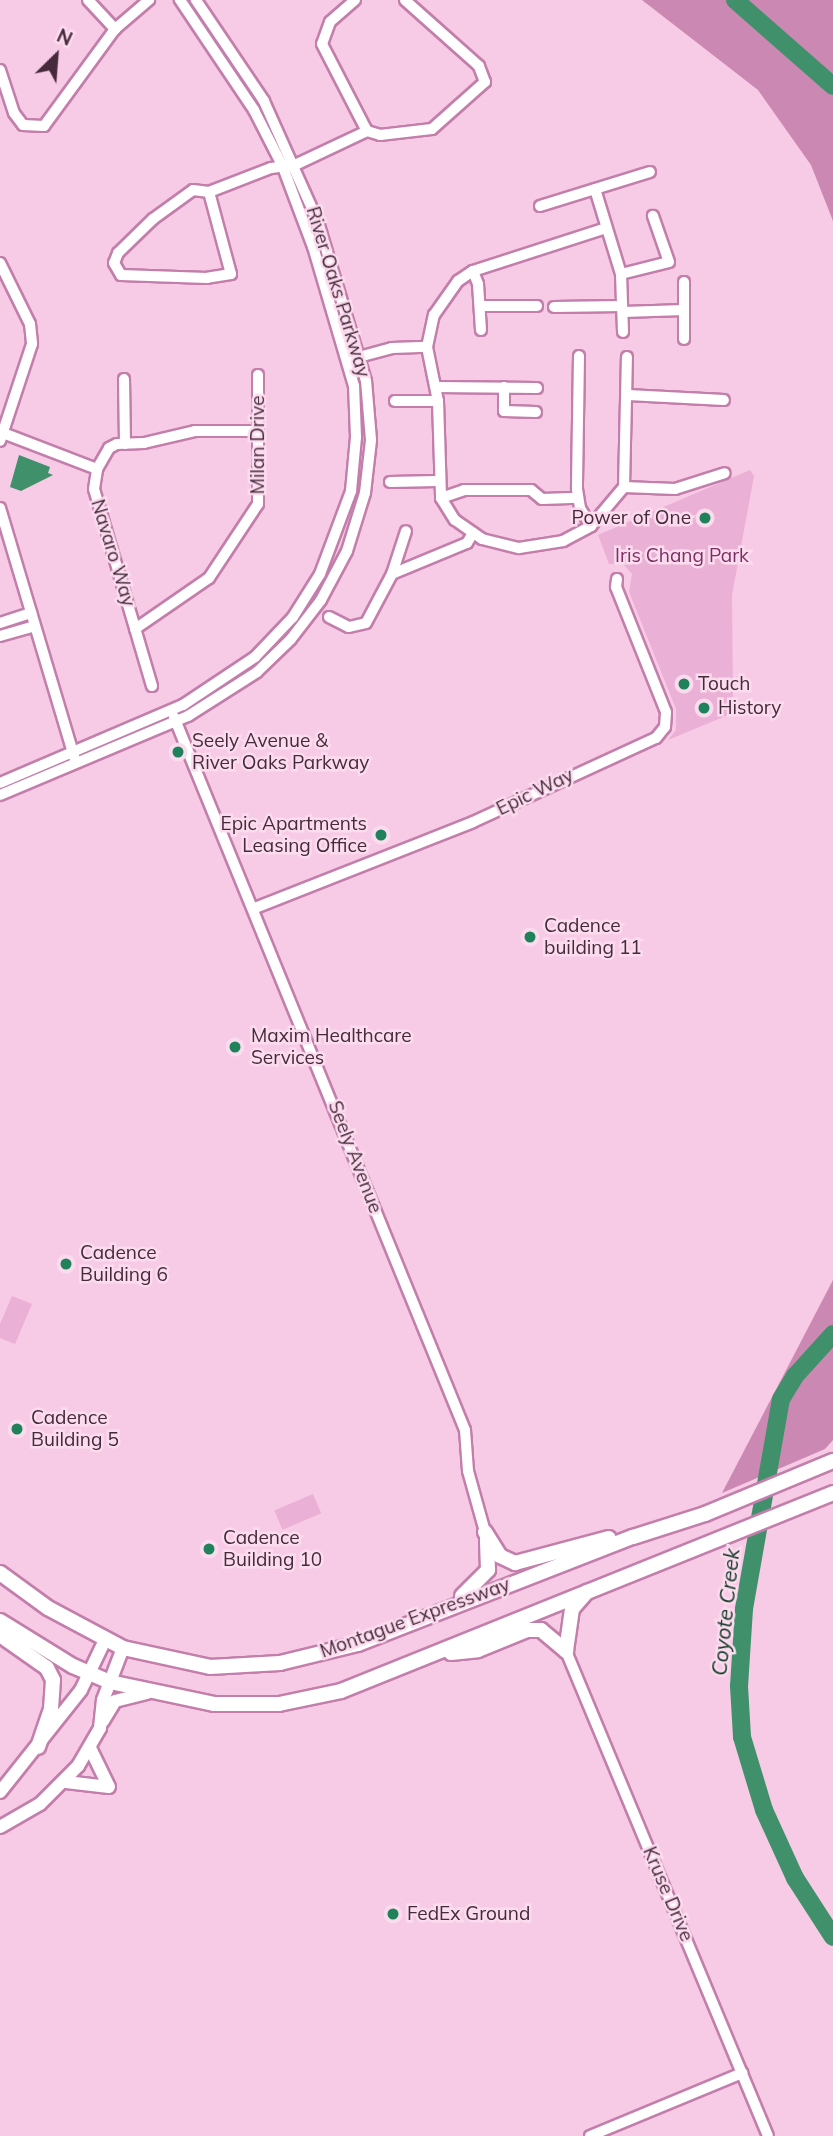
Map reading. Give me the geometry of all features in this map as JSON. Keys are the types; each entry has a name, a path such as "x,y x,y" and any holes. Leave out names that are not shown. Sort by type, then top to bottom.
{"highway":[{"name":"Montague Expressway","path":"0,1573 48,1608 123,1648 185,1665 241,1668 280,1663 358,1644 452,1604 633,1537 714,1511 832,1462"},
{"name":"Montague Expressway","path":"0,1621 90,1674 110,1682 147,1693 214,1704 279,1704 341,1691 594,1586 833,1493"},
{"path":"485,1532 500,1556 515,1563 575,1545 633,1537"},
{"path":"452,1604 488,1570 485,1532"},
{"path":"566,1651 572,1609 594,1586"},
{"path":"430,1656 478,1650 527,1630 541,1630 566,1651"},
{"path":"0,1635 47,1668 53,1680 51,1709 38,1747"}],"main road":[{"path":"0,1792 38,1747 90,1674 105,1640"},
{"path":"100,1728 110,1682 123,1648"},
{"path":"0,1827 40,1804 66,1782 90,1748 115,1701 127,1694 147,1693"},
{"path":"66,1782 109,1787 90,1748"}],"street":[{"path":"88,0 116,29"},
{"path":"0,70 2,86 14,113 23,125 44,126 116,29 149,0"},
{"name":"River Oaks Parkway","path":"74,758 223,682 255,657 293,617 320,574 344,516 355,464 356,409 349,360 283,167 244,92 180,0"},
{"name":"River Oaks Parkway","path":"0,783 176,721 228,693 273,657 308,618 337,572 357,522 370,466 370,411 361,356 295,165 246,71 196,0"},
{"path":"355,0 330,22 322,44 367,131"},
{"path":"209,192 231,274 128,278 115,270 118,253 137,240 153,219 193,190 209,192 295,165 367,131 380,135 432,129 485,82 479,66 405,0"},
{"path":"540,206 650,172"},
{"path":"595,189 621,274 624,332"},
{"path":"621,274 669,261 653,216"},
{"path":"606,228 473,271 442,298 427,347 438,401 437,481 441,498 455,520 473,533 501,545 537,547 563,541 592,526 624,487 627,357"},
{"path":"0,263 30,324 32,344 2,437 97,469 109,448 125,444 195,430 258,431"},
{"path":"473,271 480,306 481,330"},
{"path":"684,282 684,339"},
{"path":"480,306 537,306"},
{"path":"555,307 684,310"},
{"path":"349,360 392,348 427,347"},
{"path":"579,356 578,498 592,526"},
{"name":"Milan Drive","path":"135,629 209,578 258,504 258,375"},
{"path":"124,379 125,444"},
{"path":"436,387 537,388"},
{"path":"504,387 504,411 536,412"},
{"path":"628,395 724,400"},
{"path":"395,401 438,401"},
{"name":"Navaro Way","path":"97,469 94,489 152,686"},
{"path":"624,487 676,489 725,473"},
{"path":"390,482 437,481"},
{"path":"441,498 464,490 531,490 542,499 578,498"},
{"path":"0,508 74,758 23,780 16,788 0,795"},
{"path":"329,617 360,628 392,574 406,531"},
{"path":"392,574 467,542 473,533"},
{"name":"Epic Way","path":"255,908 473,822 656,738 665,727 666,712 615,587 617,579"},
{"path":"0,623 31,612"},
{"path":"0,636 34,626"},
{"name":"Seely Avenue","path":"171,710 255,908 329,1090 337,1122 465,1430 468,1471 485,1532"},
{"name":"Kruse Drive","path":"566,1651 768,2136"},
{"path":"590,2136 742,2073"}],"green space":[{"name":"Iris Chang Park","path":"750,470 754,476 732,595 733,713 668,740 676,730 676,709 629,592 632,574 623,564 609,564 598,535"},
{"path":"12,1296 32,1304 15,1344 0,1338 0,1324"},
{"path":"313,1494 321,1513 283,1530 274,1510"}],"shaded area":[{"path":"642,0 833,0 833,221 811,165 758,90"},
{"path":"19,455 50,467 48,473 53,475 21,491 10,487"},
{"path":"833,1280 833,1440 825,1449 722,1493"}],"waterway":[{"name":"Coyote Creek","path":"735,0 833,86"},
{"name":"Coyote Creek","path":"833,1334 795,1376 781,1399 744,1609 739,1686 742,1737 764,1810 795,1878 833,1937"}],"place":[{"name":"Power of One","path":"705,518"},
{"name":"Touch","path":"684,684"},
{"name":"History","path":"704,708"},
{"name":"Seely Avenue & River Oaks Parkway","path":"178,752"},
{"name":"Epic Apartments Leasing Office","path":"381,835"},
{"name":"Cadence building 11","path":"530,937"},
{"name":"Maxim Healthcare Services","path":"235,1047"},
{"name":"Cadence Building 6","path":"66,1264"},
{"name":"Cadence Building 5","path":"17,1429"},
{"name":"Cadence Building 10","path":"209,1549"},
{"name":"FedEx Ground","path":"393,1914"}]}
